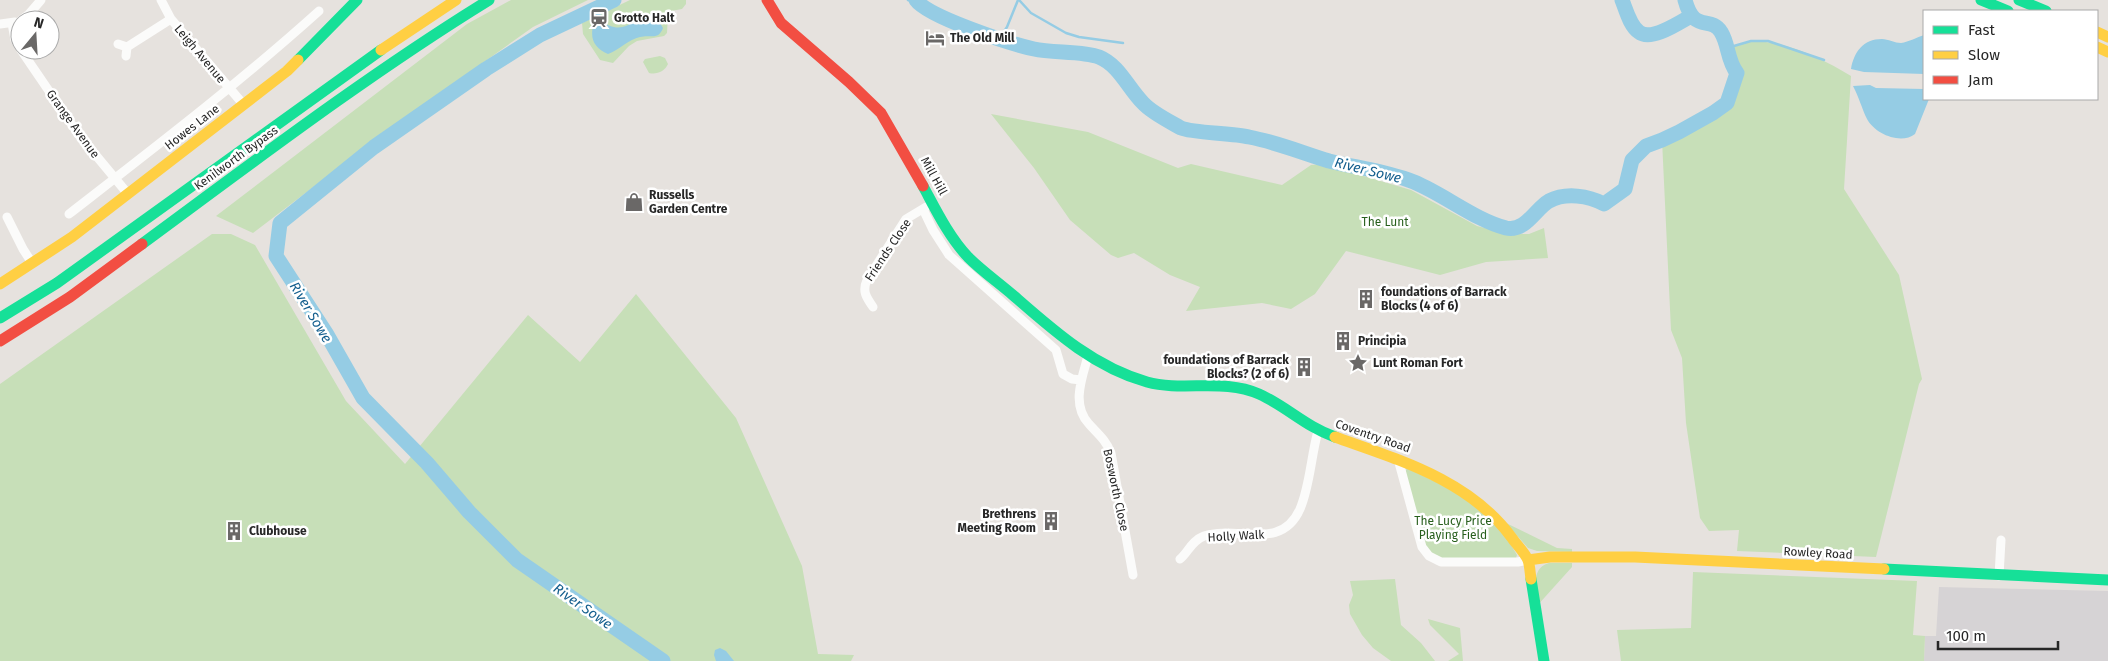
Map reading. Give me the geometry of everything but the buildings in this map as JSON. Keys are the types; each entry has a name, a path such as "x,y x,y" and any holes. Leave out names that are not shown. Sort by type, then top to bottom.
{"main road":[{"name":"Howes Lane","path":"0,284 72,237 287,71 357,0"},
{"name":"Kenilworth Bypass","path":"0,341 70,297 246,168 437,32 489,0"},
{"name":"Mill Hill","path":"767,0 781,23 849,82 881,113 927,205 967,256 1071,345 1088,356"},
{"path":"1981,0 2006,10"},
{"path":"2019,0 2044,10"},
{"name":"Kenilworth Bypass","path":"0,318 56,283 386,47 406,26 451,1"},
{"name":"Coventry Road","path":"1088,356 1120,373 1161,385 1229,386 1247,389 1268,398 1318,431 1421,468 1467,494 1490,511 1528,560 1544,661"},
{"name":"Rowley Road","path":"1528,560 1550,557 1635,558 2108,580"}],"street":[{"path":"32,10 41,0"},
{"name":"Leigh Avenue","path":"161,0 170,19 243,104"},
{"name":"Howes Lane","path":"69,214 180,129 265,60 320,11"},
{"path":"124,49 170,19"},
{"name":"Grange Avenue","path":"28,60 79,135 128,194"},
{"name":"Friends Close","path":"873,307 863,287 906,219 927,205"},
{"name":"Mill Hill","path":"927,205 933,230 949,255 1056,350 1063,374 1081,380"},
{"path":"7,217 32,263"},
{"name":"Bosworth Close","path":"1088,356 1081,380 1079,401 1084,417 1105,440 1110,453 1133,575"},
{"name":"Holly Walk","path":"1180,559 1192,544 1204,536 1274,534 1286,528 1301,507 1318,431"},
{"path":"1398,459 1422,547 1429,556 1440,562 1518,562 1528,560"},
{"path":"1999,576 2001,540"}],"shaded area":[{"path":"1939,587 2108,591 2108,661 1924,661 1925,636 1936,636"}],"green space":[{"path":"511,0 588,0 533,27 379,137 253,233 216,216 467,24"},
{"path":"630,0 686,0 686,4 682,9 668,13 667,33 664,36 637,41 629,46 613,63 600,60 583,34 582,23"},
{"path":"1751,41 1790,47 1828,63 1851,76 1844,189 1899,275 1922,379 1919,384 1876,557 1737,551 1739,530 1709,531 1700,518 1686,423 1682,358 1671,330 1662,140 1713,113 1727,103 1737,73 1730,64 1727,48"},
{"path":"660,56 665,58 667,66 658,73 649,73 643,62 645,59"},
{"name":"The Lunt","path":"991,114 1088,132 1178,168 1191,164 1282,185 1311,165 1323,164 1411,190 1477,226 1509,234 1529,234 1544,228 1548,258 1486,262 1440,275 1346,251 1315,294 1291,309 1262,303 1186,311 1200,287 1170,275 1134,253 1118,258 1111,255 1070,220 1034,168"},
{"path":"212,234 231,234 255,245 346,401 405,464 528,315 580,362 636,294 736,418 802,566 818,654 854,655 851,661 0,661 0,384"},
{"name":"The Lucy Price Playing Field","path":"1407,468 1432,480 1481,509 1501,529 1517,555 1516,558 1435,557 1424,544 1405,473"},
{"path":"1506,523 1557,548 1572,549 1572,552 1537,551 1528,548"},
{"path":"1549,563 1572,563 1572,567 1536,607 1535,581 1539,570"},
{"path":"1693,572 1917,581 1913,635 1925,636 1924,661 1621,661 1617,630 1691,628"},
{"path":"1395,579 1401,625 1421,643 1435,661 1391,661 1373,648 1362,635 1350,614 1349,605 1353,595 1350,581"},
{"path":"1428,619 1460,628 1463,661 1448,661 1459,654 1430,625"}],"water":[{"path":"647,13 657,18 663,28 656,36 636,38 608,54 596,46 592,33 594,23 599,21 619,28"},
{"path":"1923,35 1923,74 1864,72 1851,69 1857,52 1870,41 1882,39 1901,43"},
{"path":"1870,85 1876,88 1923,89 1923,100 1929,100 1915,134 1909,137 1896,138 1876,129 1867,119 1853,86"},
{"path":"720,648 726,651 734,661 716,661 715,650"}],"waterway":[{"name":"River Sowe","path":"614,0 540,35 486,69 374,147 280,223 276,256 326,333 363,398 427,463 469,512 517,560 663,661"},
{"name":"River Sowe","path":"908,0 917,3"},
{"name":"River Sowe","path":"916,0 924,7 953,22 1008,42 1041,50 1099,57 1118,71 1147,107 1161,117 1186,130 1259,139 1329,161 1403,178 1426,187 1471,213 1506,228 1519,227 1549,201 1556,198 1577,196 1604,204 1625,189 1632,160 1646,146 1679,132 1727,103 1737,73 1731,63 1724,37 1717,27 1697,21 1685,0"},
{"path":"999,39 1007,27 1018,0"},
{"path":"1019,0 1031,13 1066,33 1079,37 1123,43"},
{"path":"1622,0 1633,26 1644,34 1658,33 1691,16"},
{"path":"1727,48 1751,41 1768,41 1824,60"}],"traffic: fast":[{"path":"298,60 357,0"},
{"path":"142,244 270,149 444,28 489,0"},
{"path":"1981,0 2006,10"},
{"path":"2019,0 2044,10"},
{"path":"0,318 57,283 381,50"},
{"path":"923,186 949,232 968,257 1060,335 1092,357 1128,375 1161,385 1217,386 1245,389 1269,399 1315,428 1335,437"},
{"path":"1884,569 2108,580"},
{"path":"1531,579 1544,661"}],"traffic: slow":[{"path":"381,50 456,0"},
{"path":"2098,32 2108,37"},
{"path":"2098,47 2108,52"},
{"path":"0,284 72,237 287,71 298,60"},
{"path":"1335,437 1384,454 1432,474 1476,501 1495,518 1525,555 1529,562 1531,579"},
{"path":"1528,560 1550,557 1635,557 1884,569"}],"traffic: jam":[{"path":"767,0 781,23 849,82 881,113 923,186"},
{"path":"0,341 70,297 142,244"}],"place":[{"name":"Grotto Halt","path":"599,18"},
{"name":"The Old Mill","path":"935,38"},
{"name":"Russells Garden Centre","path":"634,202"},
{"name":"foundations of Barrack Blocks (4 of 6)","path":"1366,299"},
{"name":"Principia","path":"1343,341"},
{"name":"Lunt Roman Fort","path":"1358,363"},
{"name":"foundations of Barrack Blocks? (2 of 6)","path":"1304,367"},
{"name":"Brethrens Meeting Room","path":"1051,521"},
{"name":"Clubhouse","path":"234,531"}]}
